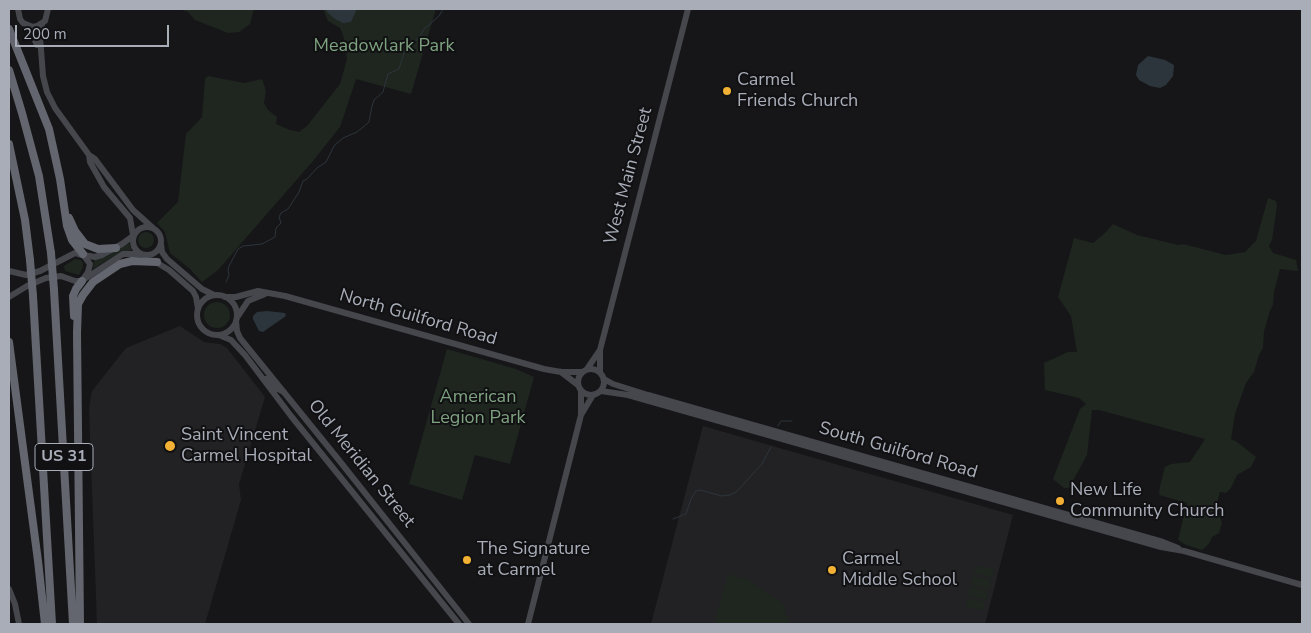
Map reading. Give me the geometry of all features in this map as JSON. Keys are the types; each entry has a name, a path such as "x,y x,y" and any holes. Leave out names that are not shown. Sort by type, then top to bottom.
{"highway":[{"path":"9,29 49,129 68,229 83,255"},
{"name":"US 31","path":"9,70 39,176 52,253 73,624"},
{"name":"US 31","path":"9,144 25,220 30,260 52,624"},
{"path":"63,197 72,226 82,242 96,249 116,248"},
{"path":"80,624 78,304 93,282 124,262 157,262"},
{"path":"77,333 72,301 76,289 82,281"},
{"path":"9,342 45,624"},
{"path":"9,358 12,370"}],"main road":[{"path":"18,9 20,19 28,26 40,53"},
{"path":"48,9 47,17 42,24 40,53 43,76 51,102 89,155 95,159 133,210 158,233 162,252 167,259 199,287 214,295 230,300 235,307 236,320"},
{"name":"West Main Street","path":"600,372 600,350 688,9"},
{"path":"28,26 42,24"},
{"path":"89,155 90,162 104,187 130,218 134,248 142,255 157,262 193,291 198,310 197,318 201,327 208,333 219,335 228,332 246,303 266,293"},
{"path":"9,271 26,275 40,271 71,254 98,256 116,248 133,236 140,228 153,228"},
{"path":"9,297 27,286 46,278 61,276 75,281 82,281 123,254 142,255 154,253 161,243"},
{"path":"82,281 90,266 88,260 83,255"},
{"name":"North Guilford Road","path":"225,297 236,297 258,292 285,296 544,370 561,372 584,371"},
{"path":"198,310 204,300 214,295"},
{"name":"Old Meridian Street","path":"236,320 236,331 240,338 469,624"},
{"name":"Old Meridian Street","path":"219,335 228,338 235,344 459,624"},
{"name":"West Main Street","path":"584,371 600,350"},
{"path":"579,388 587,395 593,395 601,391 604,379 600,372 594,369 584,371 578,378 581,415"},
{"name":"North Guilford Road","path":"561,372 579,388"},
{"path":"262,379 266,379 276,388 285,392"},
{"name":"South Guilford Road","path":"604,379 613,384 648,395 1163,542 1184,551"},
{"name":"South Guilford Road","path":"601,391 628,395 1161,547 1184,551 1302,585"},
{"path":"528,624 581,415 593,395"},
{"path":"331,466 338,459"},
{"path":"9,589 15,604 19,624"}],"shaded area":[{"path":"326,9 357,9 351,22 343,23 335,19"},
{"path":"1148,56 1165,60 1174,65 1173,76 1166,85 1160,88 1150,86 1139,80 1136,75 1138,65"},
{"path":"257,312 285,313 286,316 263,332 259,331 253,316"},
{"name":"Saint Vincent Carmel Hospital","path":"180,326 204,342 220,344 227,348 265,397 239,484 241,500 205,624 97,624 89,408 92,391 126,348"},
{"name":"Carmel Middle School","path":"703,426 1013,515 985,624 651,624"}],"green space":[{"path":"180,9 254,9 250,24 239,32 228,33 195,20 188,12"},
{"name":"Meadowlark Park","path":"323,9 436,9 411,94 356,79 340,127 313,161 218,270 202,282 190,269 170,253 165,232 157,223 178,202 186,134 202,117 205,79 208,76 244,83 262,79 266,91 264,103 268,110 277,117 276,124 299,132 307,126 340,84 347,59 344,38 340,28 328,21"},
{"path":"1268,198 1276,201 1277,206 1272,240 1269,246 1273,253 1296,260 1298,271 1280,269 1273,305 1264,331 1263,348 1254,372 1246,383 1235,414 1231,439 1256,457 1251,467 1237,475 1231,488 1226,493 1220,492 1216,506 1222,523 1219,533 1212,537 1209,544 1202,550 1186,545 1178,540 1187,503 1159,495 1165,467 1171,464 1190,462 1205,439 1099,410 1092,410 1087,455 1069,488 1064,488 1053,479 1080,409 1086,404 1079,398 1045,390 1044,363 1068,352 1077,352 1071,316 1058,297 1074,238 1093,243 1113,224 1137,235 1178,245 1183,244 1226,255 1245,252 1256,241"},
{"path":"146,232 154,240 146,248 138,240"},
{"path":"129,243 132,250 119,253 93,269 94,260 106,257"},
{"path":"75,259 81,260 83,263 79,275 65,271 64,266"},
{"path":"217,302 226,306 230,315 226,324 217,328 208,324 204,315 208,306"},
{"name":"American Legion Park","path":"447,349 516,369 534,377 510,464 475,455 462,500 409,484"},
{"path":"976,565 994,570 992,578 974,573"},
{"path":"728,574 749,580 783,604 790,624 714,624"},
{"path":"973,576 991,580 989,589 971,584"},
{"path":"970,587 988,591 986,600 968,595"},
{"path":"967,598 985,602 983,611 965,606"}],"waterway":[{"path":"226,282 229,275 229,266 238,249 243,246 262,244 275,237 276,228 281,223 279,217 281,213 288,209 299,192 303,181 326,162 334,146 343,138 357,132 369,122 374,100 383,92 388,74 399,69 405,50 419,38 424,29 439,16 443,9"},
{"path":"778,426 781,421 792,421"},
{"path":"673,519 686,514 696,491 700,490 722,496 736,492 762,464 771,447"}],"place":[{"name":"Carmel Friends Church","path":"727,91"},
{"name":"Saint Vincent Carmel Hospital","path":"170,446"},
{"name":"New Life Community Church","path":"1060,501"},
{"name":"The Signature at Carmel","path":"467,560"},
{"name":"Carmel Middle School","path":"832,570"}]}
